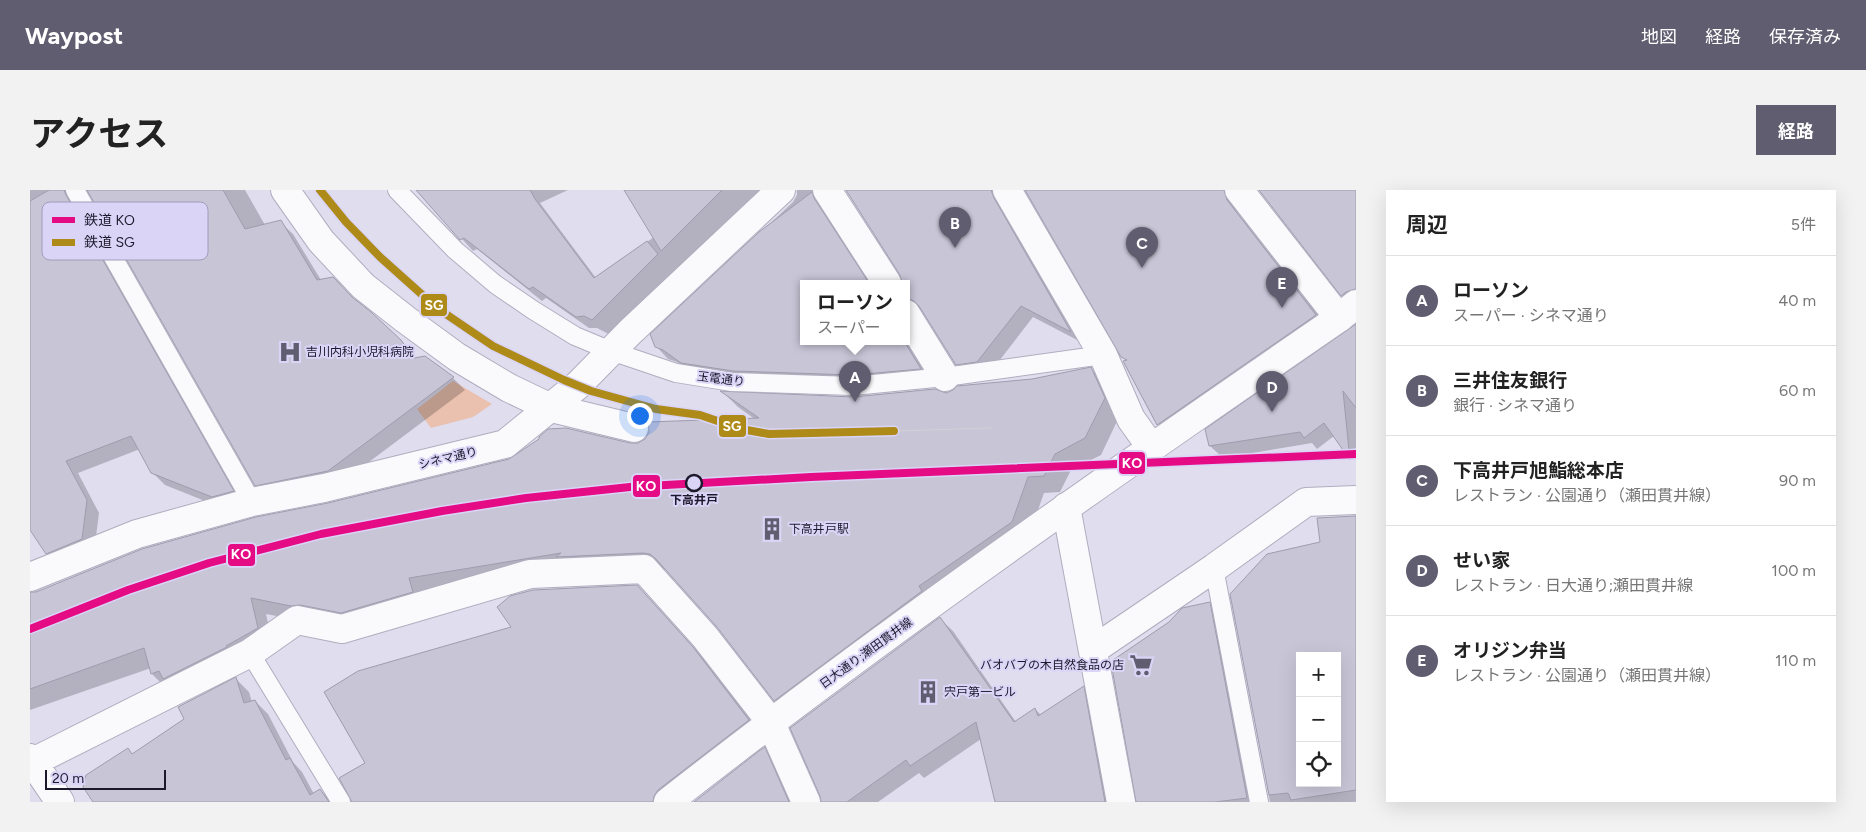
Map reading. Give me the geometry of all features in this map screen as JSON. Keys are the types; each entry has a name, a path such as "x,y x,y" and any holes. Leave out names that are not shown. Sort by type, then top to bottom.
{"street":[{"path":"285,190 322,241 363,286 405,320 457,357 510,388 551,408 634,428"},
{"name":"シネマ通り","path":"30,576 137,534 252,502 324,488 505,444 590,374 611,351 781,190"},
{"path":"827,190 885,280"},
{"path":"1007,190 1103,355 1131,419 1151,447 1348,311 1238,190"},
{"path":"910,320 945,377"},
{"name":"日大通り;瀬田貫井線","path":"668,802 770,721 1151,447"},
{"path":"1093,650 1214,568 1306,502 1356,500"},
{"path":"1066,507 1121,802"},
{"path":"60,802 32,760 250,653 297,620 342,630 530,574 644,569 705,637 770,721 806,802"}],"lane":[{"path":"75,190 82,202"},
{"name":"玉電通り","path":"397,190 455,250 495,284 575,336 611,351 676,373 732,382 853,386 945,377 1103,355"},
{"path":"115,260 252,502"},
{"path":"1214,568 1259,802"},
{"path":"250,653 341,802"}],"shaded area":[{"path":"453,381 492,404 473,417 431,428 417,409"}],"building":[{"path":"49,190 64,190 70,202 42,202 42,260 103,260 234,491 212,497 151,473 131,436 66,461 87,500 82,539 46,554 30,530 30,201"},
{"path":"87,190 223,190 245,229 281,220 317,280 333,277 352,297 401,340 414,358 425,356 454,377 328,471 255,486 127,260 208,260 208,202 94,202"},
{"path":"416,190 530,190 594,278 647,241 658,254 592,320 584,316 576,317 533,287 529,289 464,238 460,240"},
{"path":"624,190 722,190 661,251"},
{"path":"846,190 991,190 1071,332 1021,306 977,362 956,365 919,306 910,300 910,280 901,280 900,275"},
{"path":"1025,190 1224,190 1227,200 1316,315 1157,425 1123,361 1127,360 1121,357"},
{"path":"1259,190 1356,190 1356,289 1346,292 1341,296"},
{"path":"812,192 867,280 800,280 800,345 906,345 921,369 853,375 733,371 681,363 663,350 655,347 650,334 759,232"},
{"path":"1356,324 1356,408 1343,391 1350,460 1324,423 1304,438 1300,432 1209,446 1205,429"},
{"name":"下高井戸駅","path":"1091,367 1105,398 1085,438 1055,454 1044,476 1028,477 1012,522 919,586 922,591 774,701 717,627 656,559 650,554 643,553 556,557 561,553 409,578 413,592 341,613 251,598 258,628 227,647 163,679 159,671 151,674 144,648 30,689 30,592 36,592 142,549 256,517 328,503 509,459 539,439 548,429 566,428 630,443 638,443 645,439 649,432 648,422 759,418 720,391 853,397 935,389 946,393 957,386 1032,379"},
{"path":"1356,516 1356,790 1291,800 1288,793 1269,795 1230,594 1267,554 1320,542 1317,518"},
{"path":"637,585 693,647 749,720 658,790 653,802 352,802 339,778 365,763 324,692 358,671 511,627 497,607 510,596 533,590"},
{"path":"1210,602 1247,798 1215,802 1136,802 1112,668 1114,666 1113,660 1169,622 1182,608"},
{"path":"940,617 1014,722 1035,708 1038,716 1084,686 1105,802 995,802 976,722 910,766 906,760 847,802 821,802 790,728"},
{"path":"236,677 244,703 255,700 286,760 290,758 310,795 320,789 329,802 93,802 83,787 86,775 128,748 132,754 184,719 178,707"},
{"path":"765,747 789,802 694,802 759,751"}],"tram line":[{"path":"894,431 992,428"}],"rail line":[{"name":"SG","path":"320,190 346,222 380,257 437,308 493,346 564,380 591,391 656,409 700,415 741,429 769,434 894,431"},
{"name":"KO","path":"30,629 128,590 209,563 321,534 442,511 526,498 630,487 811,477 1356,454"}],"place":[{"name":"三井住友銀行","path":"955,248"},
{"name":"下高井戸旭鮨総本店","path":"1142,268"},
{"name":"オリジン弁当","path":"1282,308"},
{"name":"吉川内科小児科病院","path":"290,352"},
{"name":"ローソン","path":"855,402"},
{"name":"せい家","path":"1272,412"},
{"name":"下高井戸","path":"694,483"},
{"name":"下高井戸駅","path":"772,529"},
{"name":"バオバブの木自然食品の店","path":"1141,665"},
{"name":"宍戸第一ビル","path":"928,692"}]}
